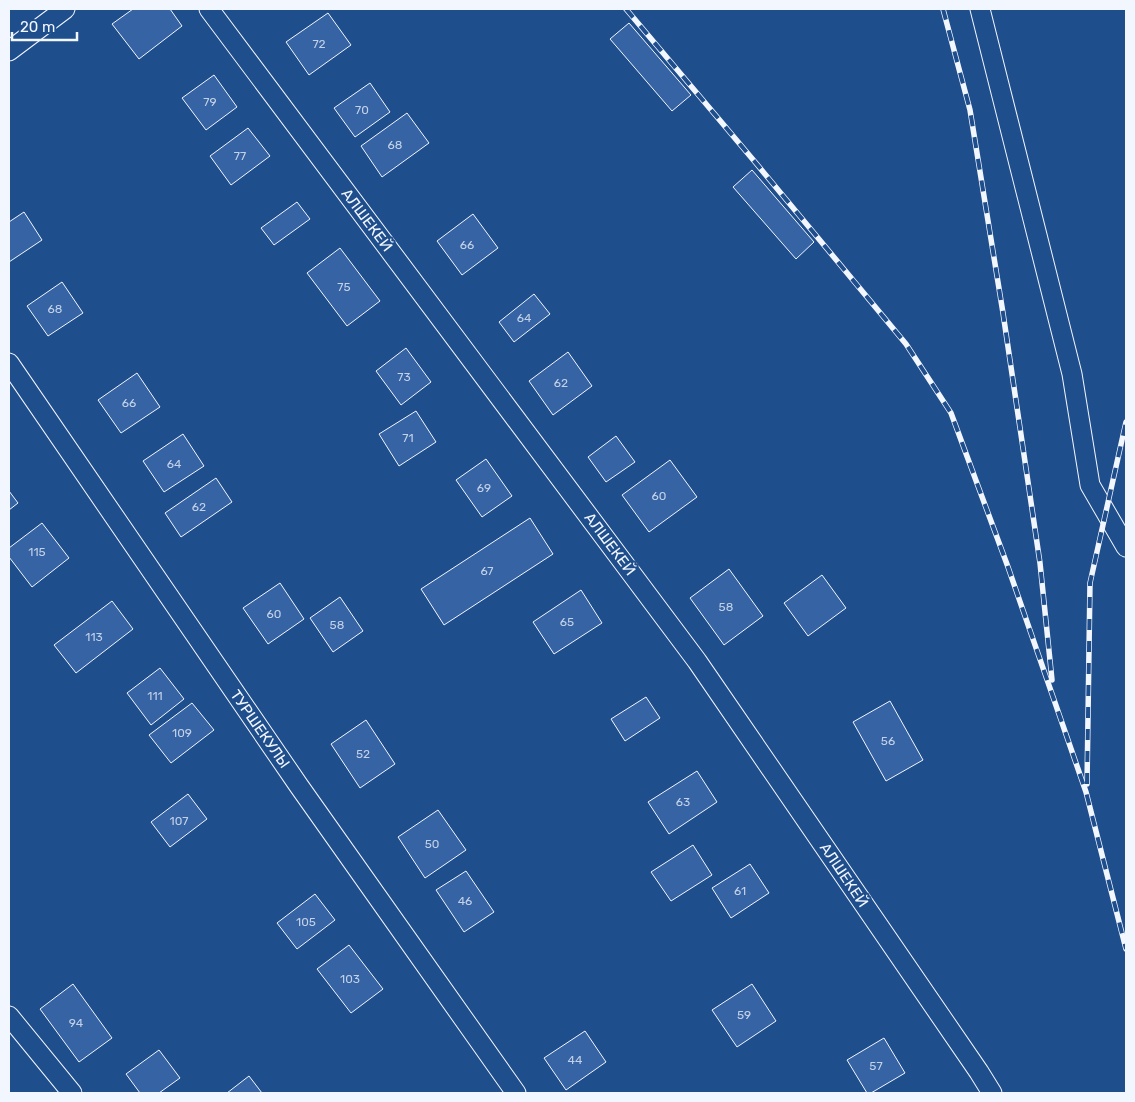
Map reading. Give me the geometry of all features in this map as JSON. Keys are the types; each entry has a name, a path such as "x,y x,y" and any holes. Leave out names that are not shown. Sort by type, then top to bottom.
{"street":[{"path":"9,51 65,9"},
{"name":"АЛШЕКЕЙ","path":"209,9 698,661 992,1093"},
{"path":"980,9 1072,374 1090,485 1126,547"},
{"name":"ТУРШЕКУЛЫ","path":"9,362 299,786 516,1093"},
{"path":"9,1016 72,1093"}],"building":[{"path":"133,9 170,9 182,26 139,59 112,24"},
{"path":"328,13 351,45 309,75 286,42"},
{"path":"629,23 691,95 672,111 610,39"},
{"path":"214,75 237,107 206,130 182,98"},
{"path":"370,83 390,112 355,137 334,108"},
{"path":"407,113 429,143 382,177 361,146"},
{"path":"248,128 270,156 231,185 210,156"},
{"path":"752,170 814,242 796,259 733,187"},
{"path":"297,202 310,219 274,245 261,228"},
{"path":"24,212 42,240 9,262 9,222"},
{"path":"473,214 498,248 462,275 437,241"},
{"path":"340,248 380,301 347,326 307,273"},
{"path":"62,282 83,313 48,336 27,306"},
{"path":"534,294 550,314 514,342 499,322"},
{"path":"406,348 431,382 401,405 376,371"},
{"path":"568,352 592,386 553,415 529,381"},
{"path":"137,373 160,407 121,433 98,400"},
{"path":"416,411 436,442 399,466 379,434"},
{"path":"183,434 204,466 164,492 143,461"},
{"path":"616,436 635,462 606,482 588,457"},
{"path":"486,459 512,496 482,517 456,480"},
{"path":"670,460 697,497 649,532 622,495"},
{"path":"216,478 232,502 181,537 165,513"},
{"path":"9,491 18,503 9,510"},
{"path":"530,518 553,554 444,625 421,589"},
{"path":"42,523 69,558 32,587 9,557 9,548"},
{"path":"729,569 763,616 724,645 690,598"},
{"path":"822,575 846,608 808,636 784,603"},
{"path":"280,583 304,619 268,644 243,608"},
{"path":"581,590 602,623 554,654 533,622"},
{"path":"340,597 363,631 333,652 310,618"},
{"path":"112,601 133,629 76,673 54,645"},
{"path":"160,668 184,699 151,725 127,693"},
{"path":"646,697 660,718 625,741 611,719"},
{"path":"890,701 923,760 886,781 853,722"},
{"path":"192,703 214,730 171,763 149,735"},
{"path":"366,720 395,764 360,788 331,744"},
{"path":"697,771 717,802 669,834 648,802"},
{"path":"188,794 207,819 170,847 151,822"},
{"path":"438,810 466,850 425,878 398,837"},
{"path":"693,845 712,875 671,901 651,872"},
{"path":"750,864 769,893 731,918 712,888"},
{"path":"466,871 494,912 464,932 436,890"},
{"path":"315,894 335,920 297,949 277,923"},
{"path":"349,945 383,989 351,1013 317,969"},
{"path":"73,984 112,1038 79,1062 40,1009"},
{"path":"752,984 776,1021 737,1047 712,1010"},
{"path":"585,1031 606,1062 566,1090 544,1058"},
{"path":"884,1038 905,1073 871,1093 867,1093 847,1060"},
{"path":"159,1050 180,1078 159,1093 140,1093 126,1074"},
{"path":"249,1076 262,1093 227,1093"}],"railway":[{"path":"626,9 906,344 951,413 1008,567 1086,792 1126,949"},
{"path":"943,9 970,110 1003,313 1040,563 1052,680"},
{"path":"1087,784 1090,583 1126,422"}]}
